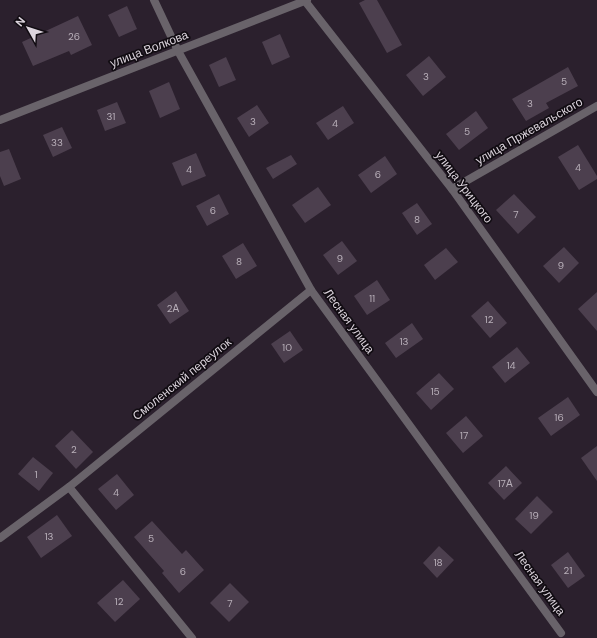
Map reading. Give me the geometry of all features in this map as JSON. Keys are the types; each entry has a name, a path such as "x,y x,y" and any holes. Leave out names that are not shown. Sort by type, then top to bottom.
{"street":[{"name":"Лесная улица","path":"154,0 178,51 311,290 561,633"},
{"name":"улица Волкова","path":"0,120 306,0"},
{"name":"улица Урицкого","path":"306,0 452,190 597,392"},
{"name":"улица Пржевальского","path":"452,190 597,106"},
{"name":"Смоленский переулок","path":"0,538 69,487 311,290"},
{"path":"69,487 192,638"}],"building":[{"path":"365,0 377,0 402,45 387,53 359,3"},
{"path":"127,6 137,29 119,37 108,15"},
{"path":"78,16 92,45 71,55 69,51 33,66 22,42"},
{"path":"280,34 290,57 272,65 262,42"},
{"path":"429,56 446,77 423,96 406,75"},
{"path":"226,57 236,80 219,87 209,65"},
{"path":"568,67 578,86 546,103 549,108 526,121 512,99"},
{"path":"169,82 180,109 160,118 149,91"},
{"path":"117,102 126,123 105,131 97,110"},
{"path":"257,105 269,123 249,137 237,118"},
{"path":"343,106 354,123 328,140 316,123"},
{"path":"476,111 488,128 459,150 446,134"},
{"path":"62,127 72,148 53,157 43,135"},
{"path":"578,145 597,176 597,179 579,190 558,157"},
{"path":"9,149 21,179 4,186 0,176 0,152"},
{"path":"196,153 206,176 182,186 172,163"},
{"path":"291,155 297,164 273,179 266,168"},
{"path":"385,156 397,174 371,193 358,175"},
{"path":"318,187 331,205 305,223 292,205"},
{"path":"219,194 229,214 207,226 196,206"},
{"path":"514,194 536,217 518,234 496,210"},
{"path":"417,203 432,224 417,235 402,213"},
{"path":"342,241 357,261 338,275 323,255"},
{"path":"243,243 257,266 236,279 222,256"},
{"path":"564,247 579,263 559,283 543,266"},
{"path":"446,248 458,262 435,280 424,265"},
{"path":"377,280 390,300 367,315 354,296"},
{"path":"176,291 189,311 170,324 157,305"},
{"path":"597,292 597,331 578,309"},
{"path":"488,301 507,323 490,338 471,316"},
{"path":"412,323 423,339 396,358 385,343"},
{"path":"290,331 303,350 284,363 271,344"},
{"path":"517,347 530,363 505,383 492,367"},
{"path":"439,373 454,389 431,410 416,393"},
{"path":"568,397 580,415 551,436 538,418"},
{"path":"466,416 483,436 463,453 446,433"},
{"path":"72,430 93,452 76,469 55,446"},
{"path":"597,446 597,481 581,458"},
{"path":"33,457 53,473 39,491 18,474"},
{"path":"506,466 522,483 504,500 488,483"},
{"path":"117,474 134,495 116,510 98,489"},
{"path":"537,496 553,512 531,534 515,519"},
{"path":"57,515 72,536 41,558 27,537"},
{"path":"152,521 182,554 186,550 204,570 179,593 162,573 164,571 134,537"},
{"path":"439,546 454,560 437,578 423,563"},
{"path":"568,552 585,576 568,588 551,565"},
{"path":"123,580 140,599 115,622 97,603"},
{"path":"230,583 249,602 229,622 210,603"}]}
